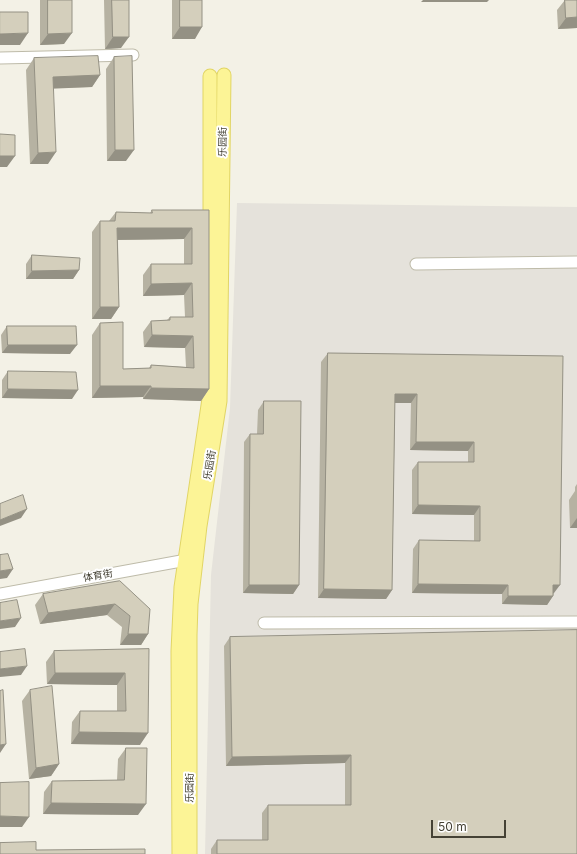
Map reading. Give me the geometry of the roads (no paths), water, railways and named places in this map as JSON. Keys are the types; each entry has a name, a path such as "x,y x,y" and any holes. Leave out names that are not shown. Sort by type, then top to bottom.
{"main road":[{"name":"乐园街","path":"190,854 190,559 210,392 210,76"},
{"name":"乐园街","path":"179,854 179,628 190,559 220,401 224,76"}],"street":[{"path":"0,58 133,55"},
{"path":"416,264 577,262"},
{"name":"体育街","path":"0,594 190,559"},
{"path":"264,623 577,622"}]}
